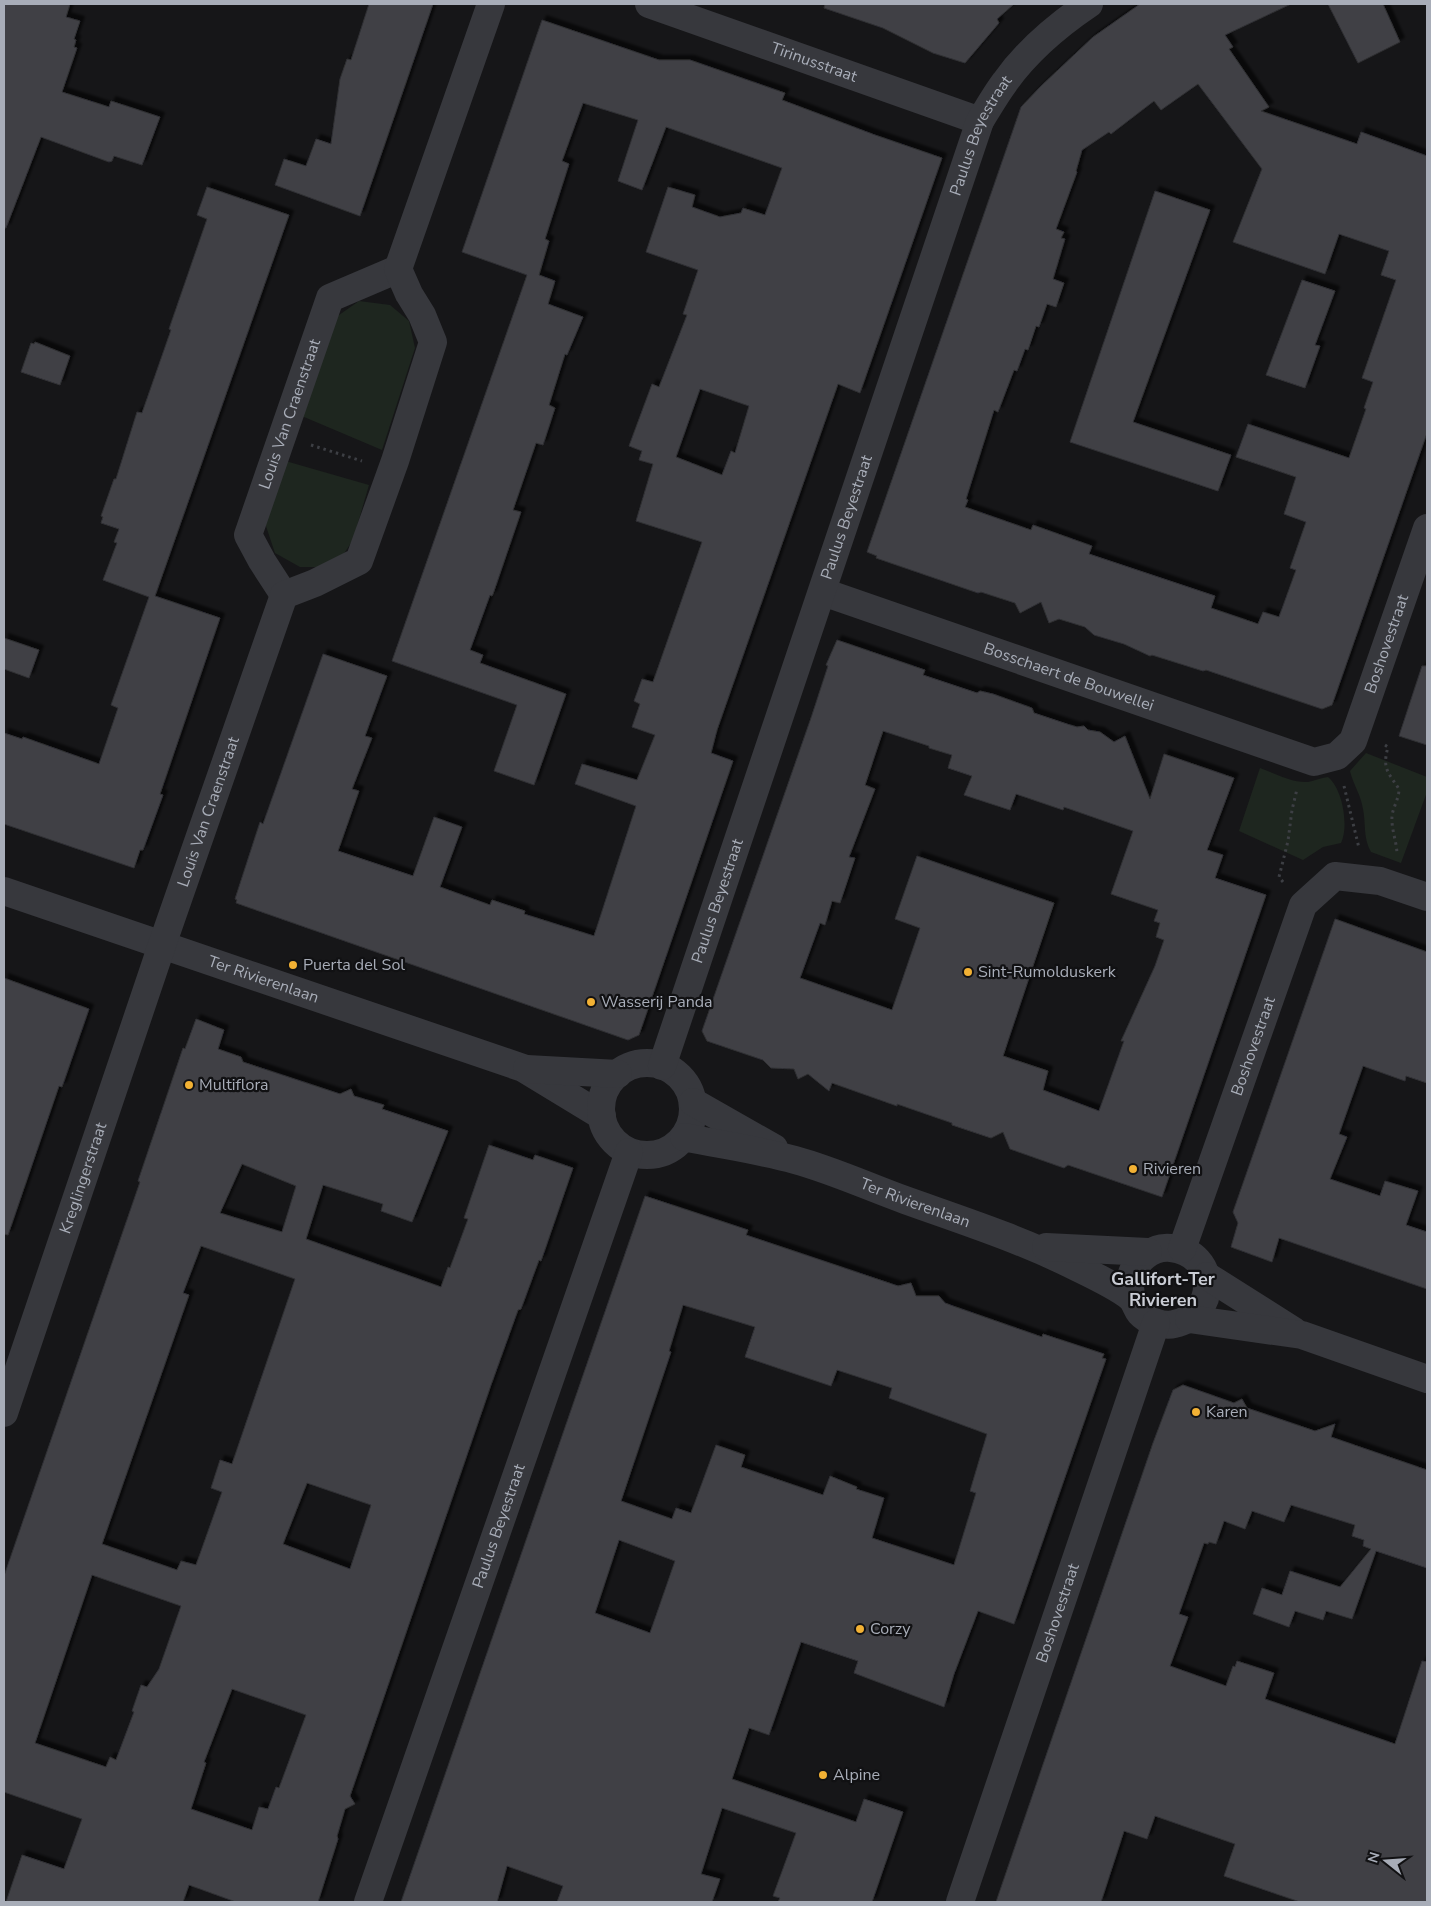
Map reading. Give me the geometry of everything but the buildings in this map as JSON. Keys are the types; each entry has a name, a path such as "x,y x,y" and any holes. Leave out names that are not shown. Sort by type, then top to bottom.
{"street":[{"path":"284,595 315,583 359,562 391,471 433,342 422,315 398,269 491,4"},
{"name":"Tirinusstraat","path":"649,4 980,121"},
{"name":"Paulus Beyestraat","path":"662,1066 980,121 1005,82 1025,60 1058,25 1089,4"},
{"name":"Louis Van Craenstraat","path":"162,944 284,595 248,535 330,298 398,269"},
{"name":"Boshovestraat","path":"1319,759 1353,741 1427,528"},
{"name":"Bosschaert de Bouwellei","path":"823,592 1319,759"},
{"name":"Boshovestraat","path":"1182,1249 1304,905 1335,876 1368,879"},
{"path":"1368,879 1427,897"},
{"name":"Ter Rivierenlaan","path":"4,891 523,1068 602,1116"},
{"name":"Kreglingerstraat","path":"4,1413 162,944"},
{"path":"639,1064 662,1066 676,1074 687,1086 692,1102 692,1120 684,1137 668,1150 649,1156 629,1152 610,1137 604,1127 602,1104 605,1093 610,1083 618,1074 628,1068 639,1064"},
{"name":"Ter Rivierenlaan","path":"523,1068 618,1074"},
{"name":"Ter Rivierenlaan","path":"692,1102 795,1160"},
{"name":"Ter Rivierenlaan","path":"684,1137 795,1160 1035,1247 1131,1298 1140,1314 1156,1323"},
{"name":"Paulus Beyestraat","path":"368,1902 629,1152"},
{"name":"Ter Rivierenlaan","path":"1035,1247 1148,1252 1165,1247 1182,1249"},
{"path":"1182,1249 1197,1260 1207,1276 1302,1335"},
{"path":"1131,1298 1130,1280 1136,1264 1148,1252"},
{"path":"1189,1320 1201,1308 1207,1293 1207,1276"},
{"path":"1156,1323 1173,1325 1189,1320 1302,1335 1427,1379"},
{"name":"Boshovestraat","path":"960,1902 1156,1323"}],"path":[{"path":"282,436 391,471"},
{"path":"1319,759 1360,850 1368,879 1397,857 1392,814 1399,797 1399,790 1385,766 1388,747 1357,731"},
{"path":"1302,912 1279,877 1288,841 1296,792 1319,759"}],"shaded area":[{"path":"359,301 390,305 409,321 415,348 382,450 297,414 332,320"},
{"path":"282,460 369,485 353,540 335,567 300,567 275,553 263,517"},
{"path":"1366,753 1427,777 1427,792 1401,863 1371,852 1368,847 1362,804 1350,771"},
{"path":"1260,768 1302,782 1328,777 1337,790 1343,808 1344,828 1341,843 1323,847 1303,860 1239,831"}],"place":[{"name":"Puerta del Sol","path":"293,965"},
{"name":"Sint-Rumolduskerk","path":"968,972"},
{"name":"Wasserij Panda","path":"591,1002"},
{"name":"Multiflora","path":"189,1085"},
{"name":"Rivieren","path":"1133,1169"},
{"name":"Karen","path":"1196,1412"},
{"name":"Corzy","path":"860,1629"},
{"name":"Alpine","path":"823,1775"}],"district":[{"name":"Gallifort-Ter Rivieren","path":"1163,1289"}]}
